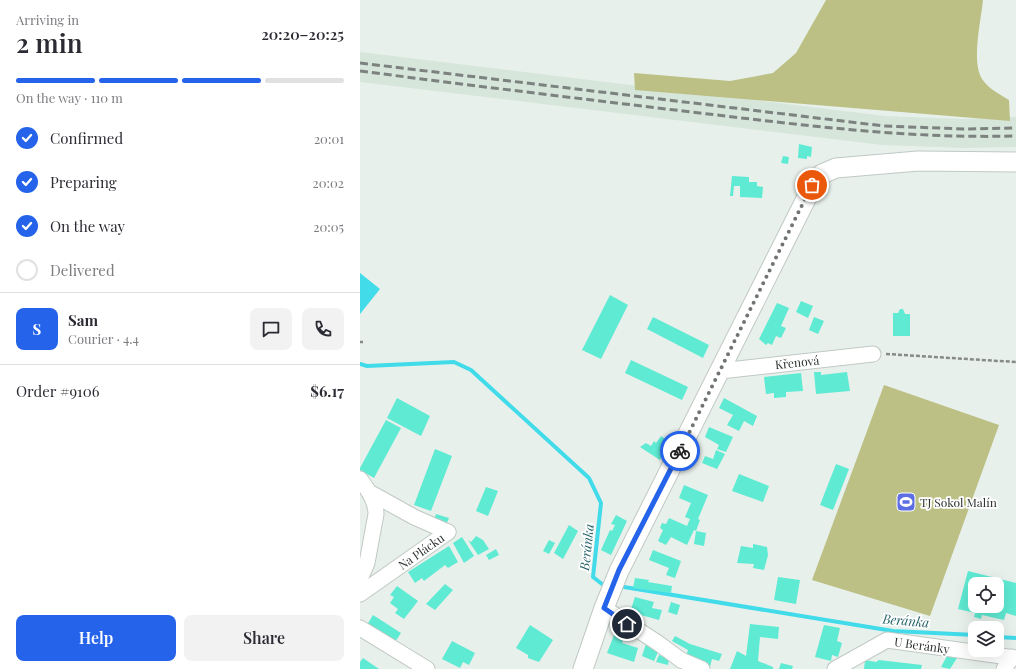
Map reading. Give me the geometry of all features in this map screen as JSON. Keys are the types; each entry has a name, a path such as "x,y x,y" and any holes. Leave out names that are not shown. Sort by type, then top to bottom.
{"street":[{"path":"583,669 610,593 812,185 822,174 836,168 918,161 1016,162"},
{"name":"Křenová","path":"720,371 874,354"},
{"name":"Na Plácku","path":"360,479 370,492 376,507 367,563 360,580"},
{"name":"Na Plácku","path":"360,594 448,532 414,517 370,492"},
{"path":"610,593 658,643 681,660 702,669"},
{"path":"360,628 427,669"},
{"name":"U Beránky","path":"835,669 887,640 1011,661"}],"path":[{"path":"874,354 1016,362"}],"shaded area":[{"path":"360,52 885,116 964,119 1016,117 1016,147 964,148 882,145 360,82"}],"green space":[{"path":"826,0 983,0 977,52 979,71 982,79 988,86 1009,100 1010,121 635,90 634,73 730,81 773,73 796,53"},
{"name":"TJ Sokol Malín","path":"884,385 999,425 930,616 812,580"}],"water":[{"path":"360,273 380,289 360,314"}],"building":[{"path":"799,144 812,147 811,157 807,156 807,159 798,158"},
{"path":"783,156 789,157 788,164 781,163"},
{"path":"732,176 749,177 749,182 757,182 757,186 763,187 762,198 740,197 740,186 734,186 733,196 730,196"},
{"path":"610,295 628,305 601,359 582,350"},
{"path":"801,301 813,306 808,318 796,312"},
{"path":"777,303 789,308 781,326 786,328 781,338 776,336 772,345 768,343 766,345 759,339"},
{"path":"900,309 903,309 905,314 910,314 910,336 893,336 893,313 898,313"},
{"path":"653,317 709,345 703,358 647,329"},
{"path":"814,317 824,321 818,334 809,330"},
{"path":"631,360 688,387 682,400 625,373"},
{"path":"814,372 821,372 821,375 847,372 850,391 816,394"},
{"path":"801,373 803,391 786,392 786,397 774,398 774,393 766,394 764,377"},
{"path":"397,398 430,416 421,436 387,418"},
{"path":"724,398 757,416 753,426 744,421 739,431 727,425 733,415 719,408"},
{"path":"386,420 401,428 374,478 360,470 360,468"},
{"path":"709,427 733,437 726,452 717,449 719,445 705,437"},
{"path":"661,436 669,441 660,460 640,447 646,443 651,446 654,441 656,443"},
{"path":"435,449 452,456 431,511 414,505"},
{"path":"716,450 725,454 717,469 702,463 705,456 713,459"},
{"path":"836,464 849,469 833,510 820,505"},
{"path":"739,474 769,486 763,502 732,491"},
{"path":"684,485 708,495 698,519 700,520 696,531 694,530 687,545 671,537 666,545 658,541 663,530 660,528 662,523 666,524 669,518 687,526 690,519 685,517 691,503 679,498"},
{"path":"486,487 498,491 488,516 476,511"},
{"path":"436,514 449,518 445,527 433,522"},
{"path":"616,515 627,521 611,555 601,550 610,530 612,531 615,525 611,524"},
{"path":"569,525 578,531 563,559 554,553"},
{"path":"696,531 706,533 704,546 694,544"},
{"path":"476,536 483,540 489,549 478,555 468,540 471,542"},
{"path":"462,537 474,556 464,563 453,543"},
{"path":"549,540 555,543 549,554 543,551"},
{"path":"753,544 767,547 768,555 764,570 753,568 754,564 737,563 741,546 753,548"},
{"path":"449,546 458,562 448,568 445,565 424,581 422,578 415,583 408,572"},
{"path":"496,549 499,555 489,560 486,555"},
{"path":"653,550 681,561 675,578 666,575 669,568 649,560"},
{"path":"968,571 992,577 968,577 968,611 958,609"},
{"path":"778,577 800,580 796,604 774,600"},
{"path":"635,578 672,586 671,593 633,588"},
{"path":"1004,580 1016,583 1016,616 1006,613 1004,620 982,615 981,619 974,617 975,613 1004,613"},
{"path":"445,584 453,590 435,610 426,604"},
{"path":"397,586 418,601 404,619 395,613 398,609 390,603 394,597 390,595"},
{"path":"635,597 654,602 652,608 662,610 659,620 630,612"},
{"path":"671,602 680,605 677,615 668,612"},
{"path":"373,615 401,633 395,642 367,625"},
{"path":"750,624 779,627 778,639 760,637 758,661 773,667 773,669 730,669 737,651 746,656"},
{"path":"530,625 553,640 539,662 528,658 528,655 516,648"},
{"path":"618,625 627,630 622,643 638,648 634,662 607,653"},
{"path":"824,625 840,628 837,641 842,643 838,657 832,655 831,661 815,657"},
{"path":"675,636 690,644 722,654 719,661 712,659 710,667 685,659 688,650 672,641"},
{"path":"452,641 475,653 469,665 463,662 460,668 442,659"},
{"path":"646,644 659,650 654,661 642,656"},
{"path":"659,655 669,659 668,665 656,662"},
{"path":"947,656 957,658 950,669 941,667"},
{"path":"363,658 379,669 360,669 360,662"},
{"path":"865,660 876,662 879,660 922,665 921,669 864,669"},
{"path":"781,663 793,666 792,669 779,669"}],"waterway":[{"name":"Beránka","path":"360,364 367,366 454,362 471,370 589,478 601,503 593,577 602,584 609,585"},
{"name":"Beránka","path":"618,586 893,631 968,635"},
{"name":"Beránka","path":"1004,637 1016,638"}],"railway":[{"path":"360,63 884,126 964,129 1016,128"},
{"path":"360,71 849,130 932,135 1016,136"}],"way so far":[{"path":"680,451 812,185"}],"place":[{"name":"TJ Sokol Malín","path":"906,502"}],"route":[{"path":"627,624 616,618 604,608 619,570 680,451"}]}
